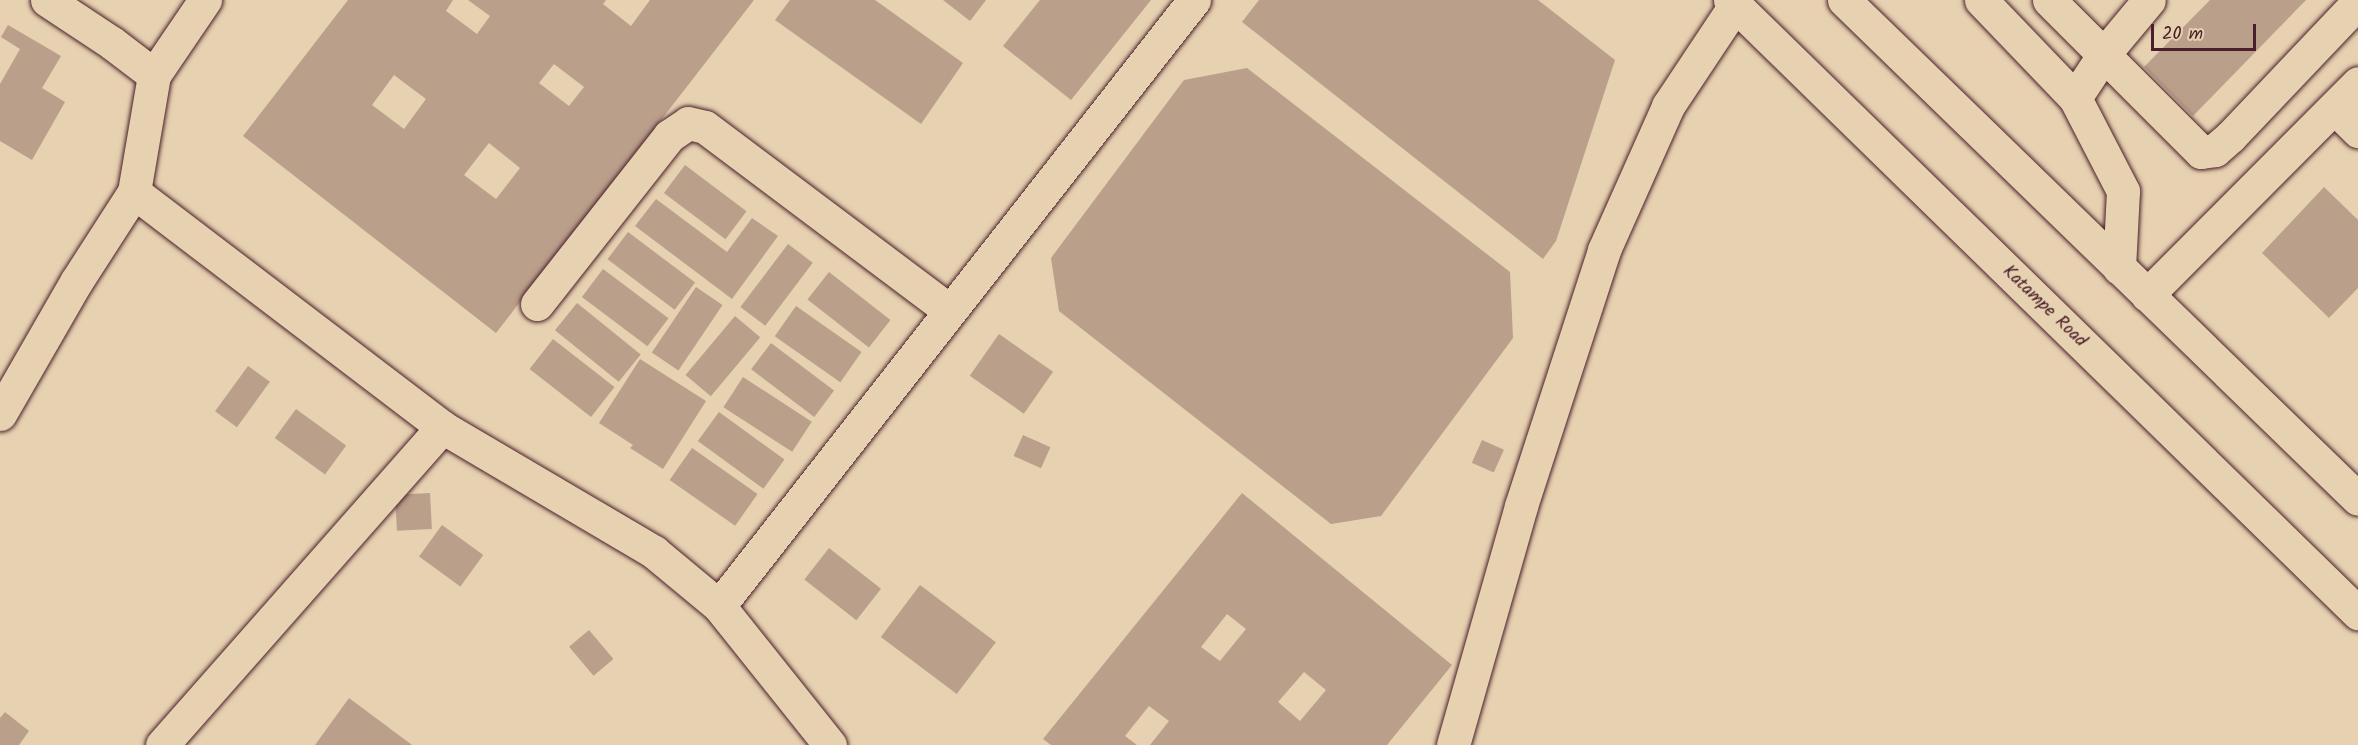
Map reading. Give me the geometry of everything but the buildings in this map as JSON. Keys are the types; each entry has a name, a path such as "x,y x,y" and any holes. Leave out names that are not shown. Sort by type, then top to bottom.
{"street":[{"path":"47,0 112,43 154,75"},
{"path":"0,414 76,282 134,192 154,75 205,0"},
{"path":"719,606 1194,0"},
{"path":"1844,0 2358,499"},
{"path":"1981,0 2075,98 2123,191 2119,268"},
{"path":"2049,0 2201,152 2214,150 2358,2"},
{"path":"2075,98 2104,54 2149,0"},
{"path":"1453,745 1521,506 1604,249 1668,106 1733,2"},
{"name":"Katampe Road","path":"1733,2 2358,613"},
{"path":"2147,295 2358,83"},
{"path":"2335,108 2358,131"},
{"path":"537,304 669,136 688,123 705,127 950,311"},
{"path":"134,192 442,427 654,552 719,606 830,745"},
{"path":"162,745 442,427"}]}
